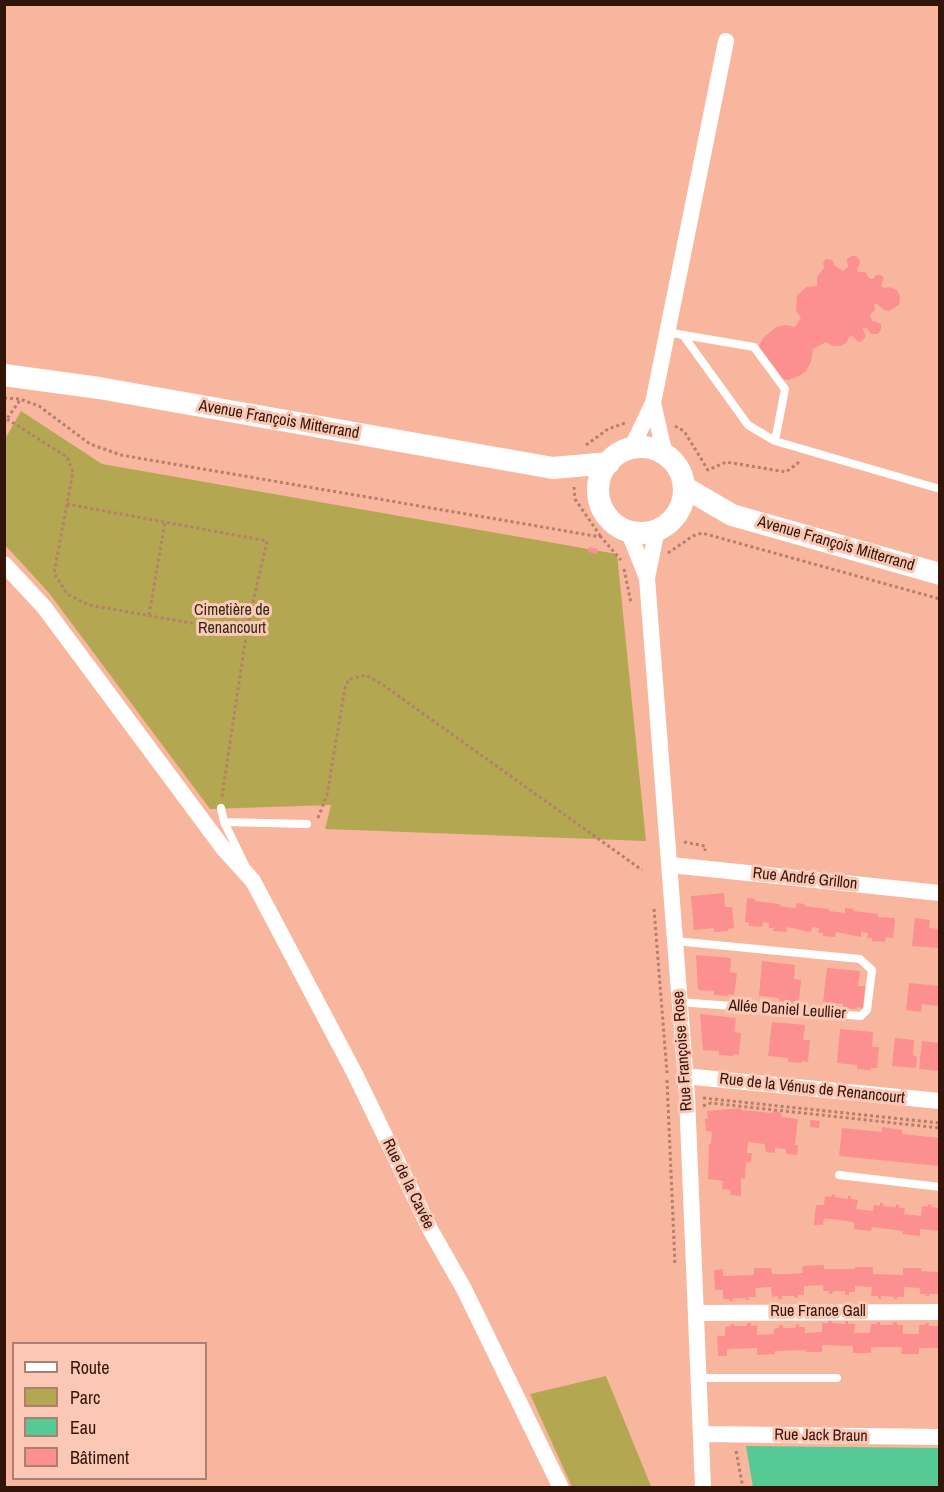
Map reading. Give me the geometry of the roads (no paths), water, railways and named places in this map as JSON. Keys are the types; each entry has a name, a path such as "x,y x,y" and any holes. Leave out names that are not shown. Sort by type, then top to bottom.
{"main road":[{"name":"Avenue François Mitterrand","path":"4,375 99,388 553,468 609,463"},
{"path":"648,448 665,455 672,459 679,470 684,487 680,508 665,524 649,532 628,530 610,519 602,508 599,494 599,481 609,463 623,451 631,449 648,448"},
{"name":"Avenue François Mitterrand","path":"553,468 599,494"},
{"name":"Avenue François Mitterrand","path":"684,487 732,516"},
{"name":"Avenue François Mitterrand","path":"665,524 704,515 732,516 939,573"}],"street":[{"path":"631,449 653,403 726,40"},
{"path":"653,403 665,455"},
{"path":"647,578 665,524"},
{"path":"628,530 647,578"},
{"name":"Rue de la Cavée","path":"4,564 45,607 224,848 253,881 355,1074 430,1231 464,1289 561,1488"},
{"name":"Rue Françoise Rose","path":"647,578 687,1096 703,1488"},
{"name":"Rue André Grillon","path":"670,866 939,893"},
{"name":"Rue de la Vénus de Renancourt","path":"684,1076 939,1101"},
{"name":"Rue France Gall","path":"696,1313 939,1312"},
{"name":"Rue Jack Braun","path":"702,1434 939,1437"}],"lane":[{"path":"666,332 754,347 785,389 774,441"},
{"path":"683,335 747,425 774,441 939,489"},
{"path":"221,808 224,822 253,881"},
{"path":"224,822 307,824"},
{"name":"Allée Daniel Leullier","path":"675,941 860,959 872,970 867,1010 861,1016 679,1002"},
{"path":"838,1175 939,1187"},
{"path":"699,1377 837,1378"}],"water":[{"path":"746,1446 939,1448 939,1487 753,1487"}],"park label":[{"name":"Cimetière de Renancourt","path":"232,620"}]}
